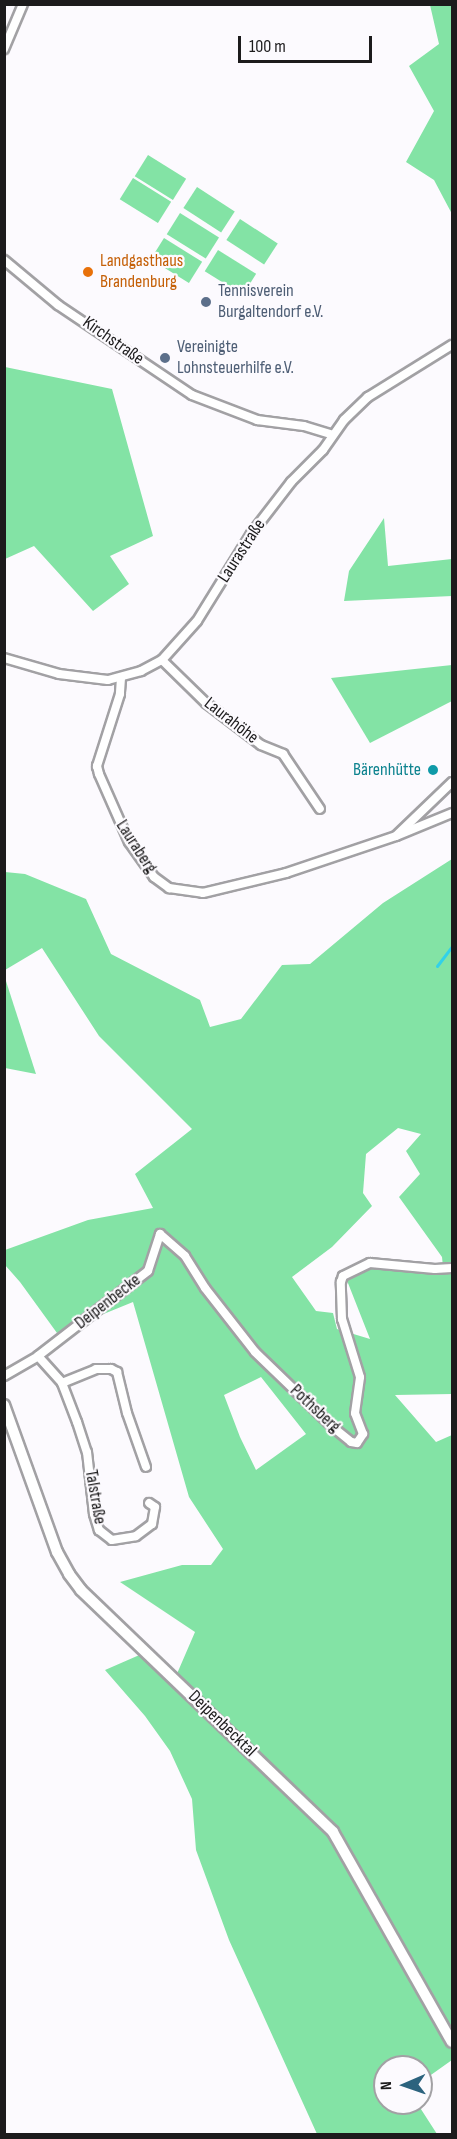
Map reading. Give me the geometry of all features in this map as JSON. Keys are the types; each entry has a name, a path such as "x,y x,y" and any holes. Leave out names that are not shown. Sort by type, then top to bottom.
{"main road":[{"name":"Deipenbecktal","path":"4,1405 57,1551 69,1574 81,1590 333,1832 453,2042"}],"street":[{"path":"4,49 23,4"},
{"name":"Kirchstraße","path":"4,260 58,305 192,395 256,420 304,426 333,435"},
{"name":"Laurastraße","path":"4,658 59,674 90,678 121,678 162,660 197,621 250,534 291,482 323,450 333,435 368,397 453,345"},
{"name":"Laurahöhe","path":"162,660 206,703 261,745 283,754 320,809"},
{"name":"Lauraberg","path":"121,678 120,694 97,766 129,842 154,877 169,888 203,894 286,873 396,836 453,813"},
{"name":"Lauraberg","path":"396,836 402,827 453,782"},
{"name":"Pothsberg","path":"160,1234 184,1256 205,1288 255,1352 334,1428 354,1443 360,1441 363,1434 355,1413 360,1381 342,1319 341,1282 343,1276 370,1263 435,1269 453,1268"},
{"name":"Deipenbecke","path":"38,1356 148,1271 160,1234"},
{"path":"4,1376 38,1356"},
{"name":"Talstraße","path":"38,1356 62,1383 87,1452 95,1522 99,1530 112,1540 136,1536 152,1524 155,1507 149,1503"},
{"path":"62,1383 96,1369 111,1369 117,1372 127,1413 146,1467"}],"green space":[{"path":"430,5 452,5 452,214 434,180 406,162 434,111 409,66 439,44"},
{"path":"148,155 186,179 173,200 135,176"},
{"path":"133,178 171,202 158,223 120,199"},
{"path":"197,187 235,212 221,232 183,208"},
{"path":"180,213 219,237 206,259 167,234"},
{"path":"240,219 278,244 264,264 226,240"},
{"path":"164,238 202,262 189,283 151,259"},
{"path":"218,250 256,274 243,295 205,271"},
{"path":"5,367 112,389 153,536 110,556 129,584 93,611 34,546 5,559"},
{"path":"384,518 388,566 452,559 452,596 344,601 349,571"},
{"path":"452,665 452,701 370,743 331,678"},
{"path":"452,859 452,1394 395,1395 436,1442 452,1435 452,2041 344,1845 176,1676 195,1632 120,1582 182,1565 211,1565 223,1549 189,1497 133,1302 57,1333 5,1265 5,1250 88,1220 153,1208 135,1174 192,1129 99,1036 42,948 5,970 5,872 25,874 86,899 111,954 200,1000 210,1027 241,1019 282,965 310,964 383,903","holes":["398,1128 421,1134 406,1151 420,1174 399,1197 442,1257 443,1267 364,1267 346,1278 370,1339 337,1329 333,1313 316,1311 292,1277 332,1247 372,1206 363,1193 366,1154","261,1377 306,1434 256,1470 224,1395"]},
{"path":"5,978 36,1074 5,1068"},
{"path":"144,1653 325,1827 452,2044 452,2060 433,2073 433,2055 373,2055 373,2115 425,2115 437,2134 317,2134 229,1940 196,1850 192,1799 170,1751 145,1716 105,1670"}],"waterway":[{"name":"Deipenbecke","path":"437,966 452,946"}],"place":[{"name":"Landgasthaus Brandenburg","path":"88,272"},
{"name":"Tennisverein Burgaltendorf e.V.","path":"206,302"},
{"name":"Vereinigte Lohnsteuerhilfe e.V.","path":"165,358"},
{"name":"Bärenhütte","path":"433,770"}]}
